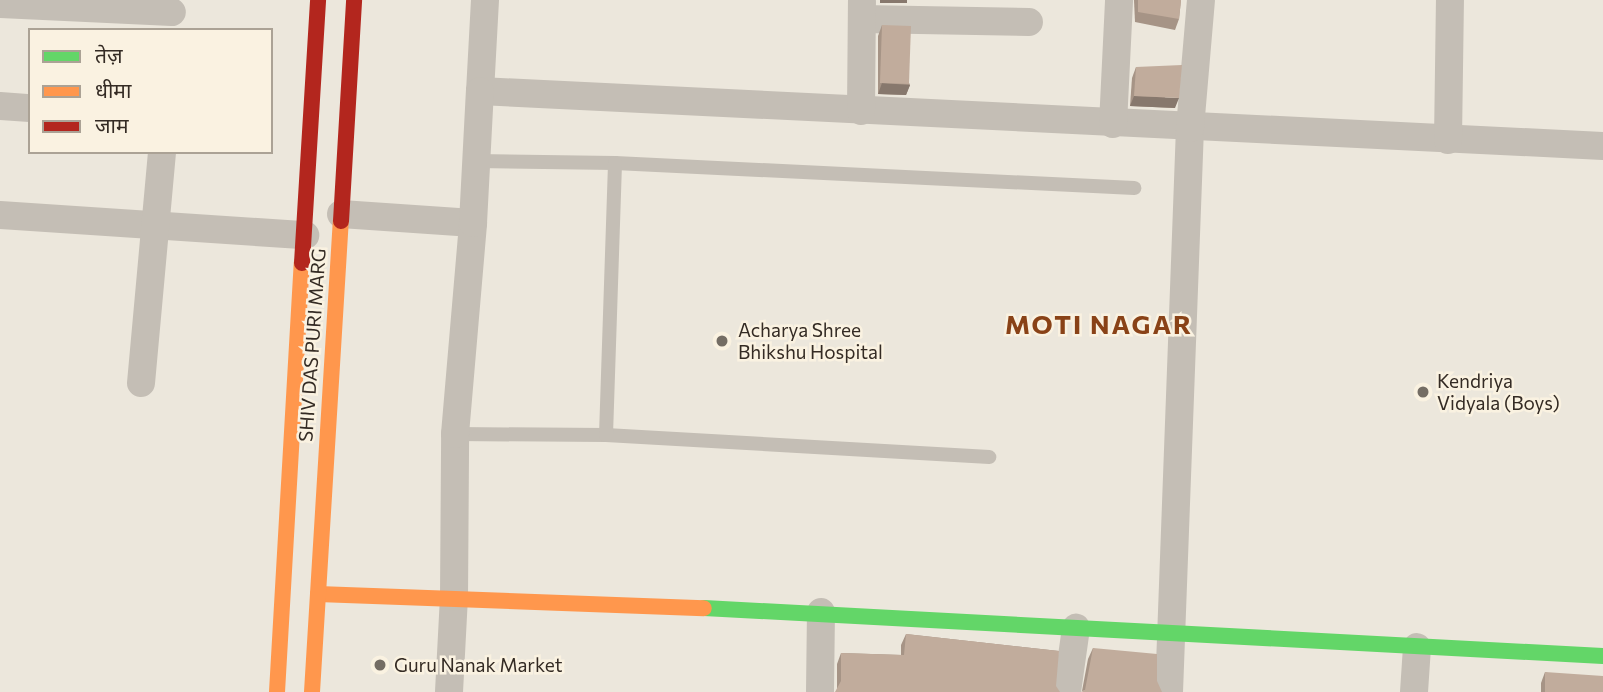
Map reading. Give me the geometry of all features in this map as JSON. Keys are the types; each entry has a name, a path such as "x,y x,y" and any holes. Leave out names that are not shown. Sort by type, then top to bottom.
{"main road":[{"name":"SHIV DAS PURI MARG","path":"277,692 318,0"},
{"name":"SHIV DAS PURI MARG","path":"312,692 354,0"},
{"path":"318,594 821,612 1172,634 1603,656"}],"street":[{"path":"449,692 454,597 455,434 473,223 485,0"},
{"path":"1113,124 1119,0"},
{"path":"1168,692 1190,128 1201,0"},
{"path":"1448,140 1450,0"},
{"path":"0,4 172,14"},
{"path":"861,111 862,9 1029,22"},
{"path":"480,91 1190,128 1603,146"},
{"path":"0,106 28,108"},
{"path":"141,383 162,154"},
{"path":"341,214 473,223"},
{"path":"0,215 305,235"},
{"path":"820,692 821,612"},
{"path":"1067,692 1076,628"},
{"path":"1414,692 1417,647"}],"lane":[{"path":"476,161 615,163 1134,188"},
{"path":"606,435 615,163"},
{"path":"455,434 606,435 989,457"}],"building":[{"path":"1138,0 1181,0 1179,19 1138,12"},
{"path":"882,25 911,26 909,84 880,83"},
{"path":"1182,65 1179,98 1134,96 1136,67"},
{"path":"906,634 1059,651 1056,686 1060,692 835,692 841,681 841,653 904,655"},
{"path":"1093,648 1157,654 1157,681 1162,692 1081,692 1085,690"},
{"path":"1545,672 1603,676 1603,692 1545,692"}],"traffic: fast":[{"path":"704,608 1603,656"}],"traffic: slow":[{"path":"312,692 341,221"},
{"path":"277,692 302,263"},
{"path":"318,594 704,608"}],"traffic: jam":[{"path":"302,263 318,0"},
{"path":"341,221 354,0"}],"place":[{"name":"Acharya Shree Bhikshu Hospital","path":"722,341"},
{"name":"Kendriya Vidyala (Boys)","path":"1423,392"},
{"name":"Guru Nanak Market","path":"380,665"}],"district":[{"name":"MOTI NAGAR","path":"1099,324"}]}
